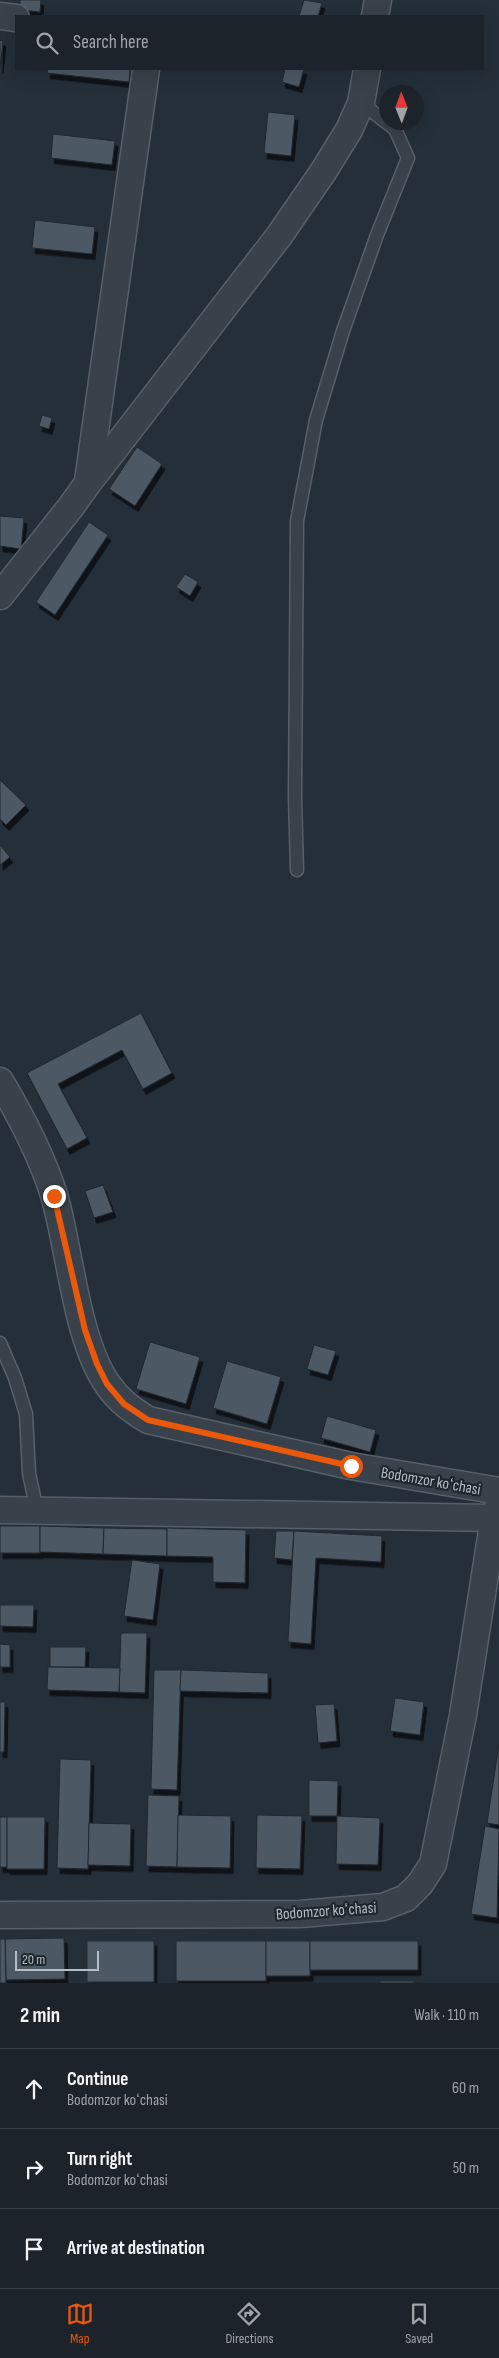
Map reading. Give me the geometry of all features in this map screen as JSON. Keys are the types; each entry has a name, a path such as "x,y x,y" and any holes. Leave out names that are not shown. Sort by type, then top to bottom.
{"street":[{"path":"376,15 378,0"},
{"path":"0,16 15,18"},
{"path":"88,483 146,70"},
{"path":"0,596 279,236 349,130 361,103 367,70"},
{"name":"Bodomzor koʻchasi","path":"0,1081 26,1125 52,1188 85,1330 97,1364 107,1384 124,1404 148,1420 351,1466 499,1491"},
{"name":"Bodomzor koʻchasi","path":"0,1510 497,1511 463,1715 433,1864 420,1884 406,1898 382,1907 300,1914 0,1915"}],"lane":[{"path":"297,870 295,796 297,521 316,420 343,331 408,158 395,129 361,103"},
{"path":"0,1343 16,1378 26,1414 29,1473 37,1511"}],"building":[{"path":"20,0 41,0 40,12 20,10"},
{"path":"304,0 322,3 318,15 299,15"},
{"path":"0,40 3,41 0,68"},
{"path":"48,70 130,70 129,82 47,73"},
{"path":"285,70 304,70 299,87 282,82"},
{"path":"268,112 295,115 291,156 264,153"},
{"path":"53,134 115,141 112,165 51,158"},
{"path":"35,220 95,227 92,254 32,248"},
{"path":"42,415 52,418 49,429 39,426"},
{"path":"137,447 162,464 135,506 109,489"},
{"path":"0,516 24,518 21,549 0,546"},
{"path":"89,522 108,535 55,615 36,602"},
{"path":"185,574 198,582 190,596 176,587"},
{"path":"0,780 26,805 6,825 0,819"},
{"path":"0,845 10,857 0,865"},
{"path":"141,1013 172,1073 143,1089 122,1050 58,1084 87,1138 67,1149 27,1073"},
{"path":"103,1185 113,1212 94,1218 85,1191"},
{"path":"150,1342 200,1357 186,1404 136,1389"},
{"path":"314,1345 336,1351 328,1375 307,1369"},
{"path":"227,1361 281,1377 267,1424 213,1408"},
{"path":"327,1416 376,1430 370,1452 321,1438"},
{"path":"0,1526 40,1526 40,1553 0,1553"},
{"path":"40,1526 104,1528 103,1554 40,1552"},
{"path":"104,1528 167,1529 167,1556 103,1554"},
{"path":"167,1528 246,1530 245,1583 213,1582 213,1557 167,1556"},
{"path":"276,1531 294,1531 292,1560 274,1558"},
{"path":"294,1531 382,1536 381,1562 316,1558 311,1644 288,1642"},
{"path":"132,1560 160,1564 153,1620 124,1616"},
{"path":"0,1605 34,1605 33,1627 0,1626"},
{"path":"121,1633 147,1633 145,1693 119,1692"},
{"path":"0,1644 10,1645 10,1667 0,1667"},
{"path":"50,1647 86,1647 85,1667 50,1667"},
{"path":"48,1667 120,1668 119,1692 47,1690"},
{"path":"154,1670 181,1670 177,1790 151,1789"},
{"path":"181,1670 268,1673 268,1693 180,1691"},
{"path":"395,1698 424,1702 420,1735 390,1731"},
{"path":"0,1702 5,1702 4,1752 0,1752"},
{"path":"334,1704 337,1741 318,1743 315,1705"},
{"path":"499,1744 499,1825 487,1823"},
{"path":"60,1759 91,1760 88,1869 57,1868"},
{"path":"309,1780 338,1781 337,1816 309,1816"},
{"path":"148,1795 179,1796 177,1867 146,1866"},
{"path":"178,1815 231,1816 230,1868 177,1867"},
{"path":"257,1815 302,1816 300,1869 256,1868"},
{"path":"337,1816 380,1818 378,1865 336,1864"},
{"path":"0,1817 7,1817 7,1867 0,1867"},
{"path":"7,1817 45,1817 44,1869 7,1869"},
{"path":"89,1823 131,1824 130,1866 88,1865"},
{"path":"485,1826 499,1829 497,1918 471,1914"},
{"path":"64,1938 65,1979 6,1980 5,1939"},
{"path":"0,1939 5,1939 6,1983 0,1983"},
{"path":"87,1941 154,1941 154,1982 87,1982"},
{"path":"176,1941 266,1941 266,1981 176,1981"},
{"path":"266,1941 310,1941 310,1976 266,1976"},
{"path":"310,1941 418,1941 418,1970 310,1970"},
{"path":"380,1981 414,1981 414,1983 380,1983"}],"route":[{"path":"54,1196 85,1330 97,1364 107,1384 124,1404 148,1420 351,1466"}]}
